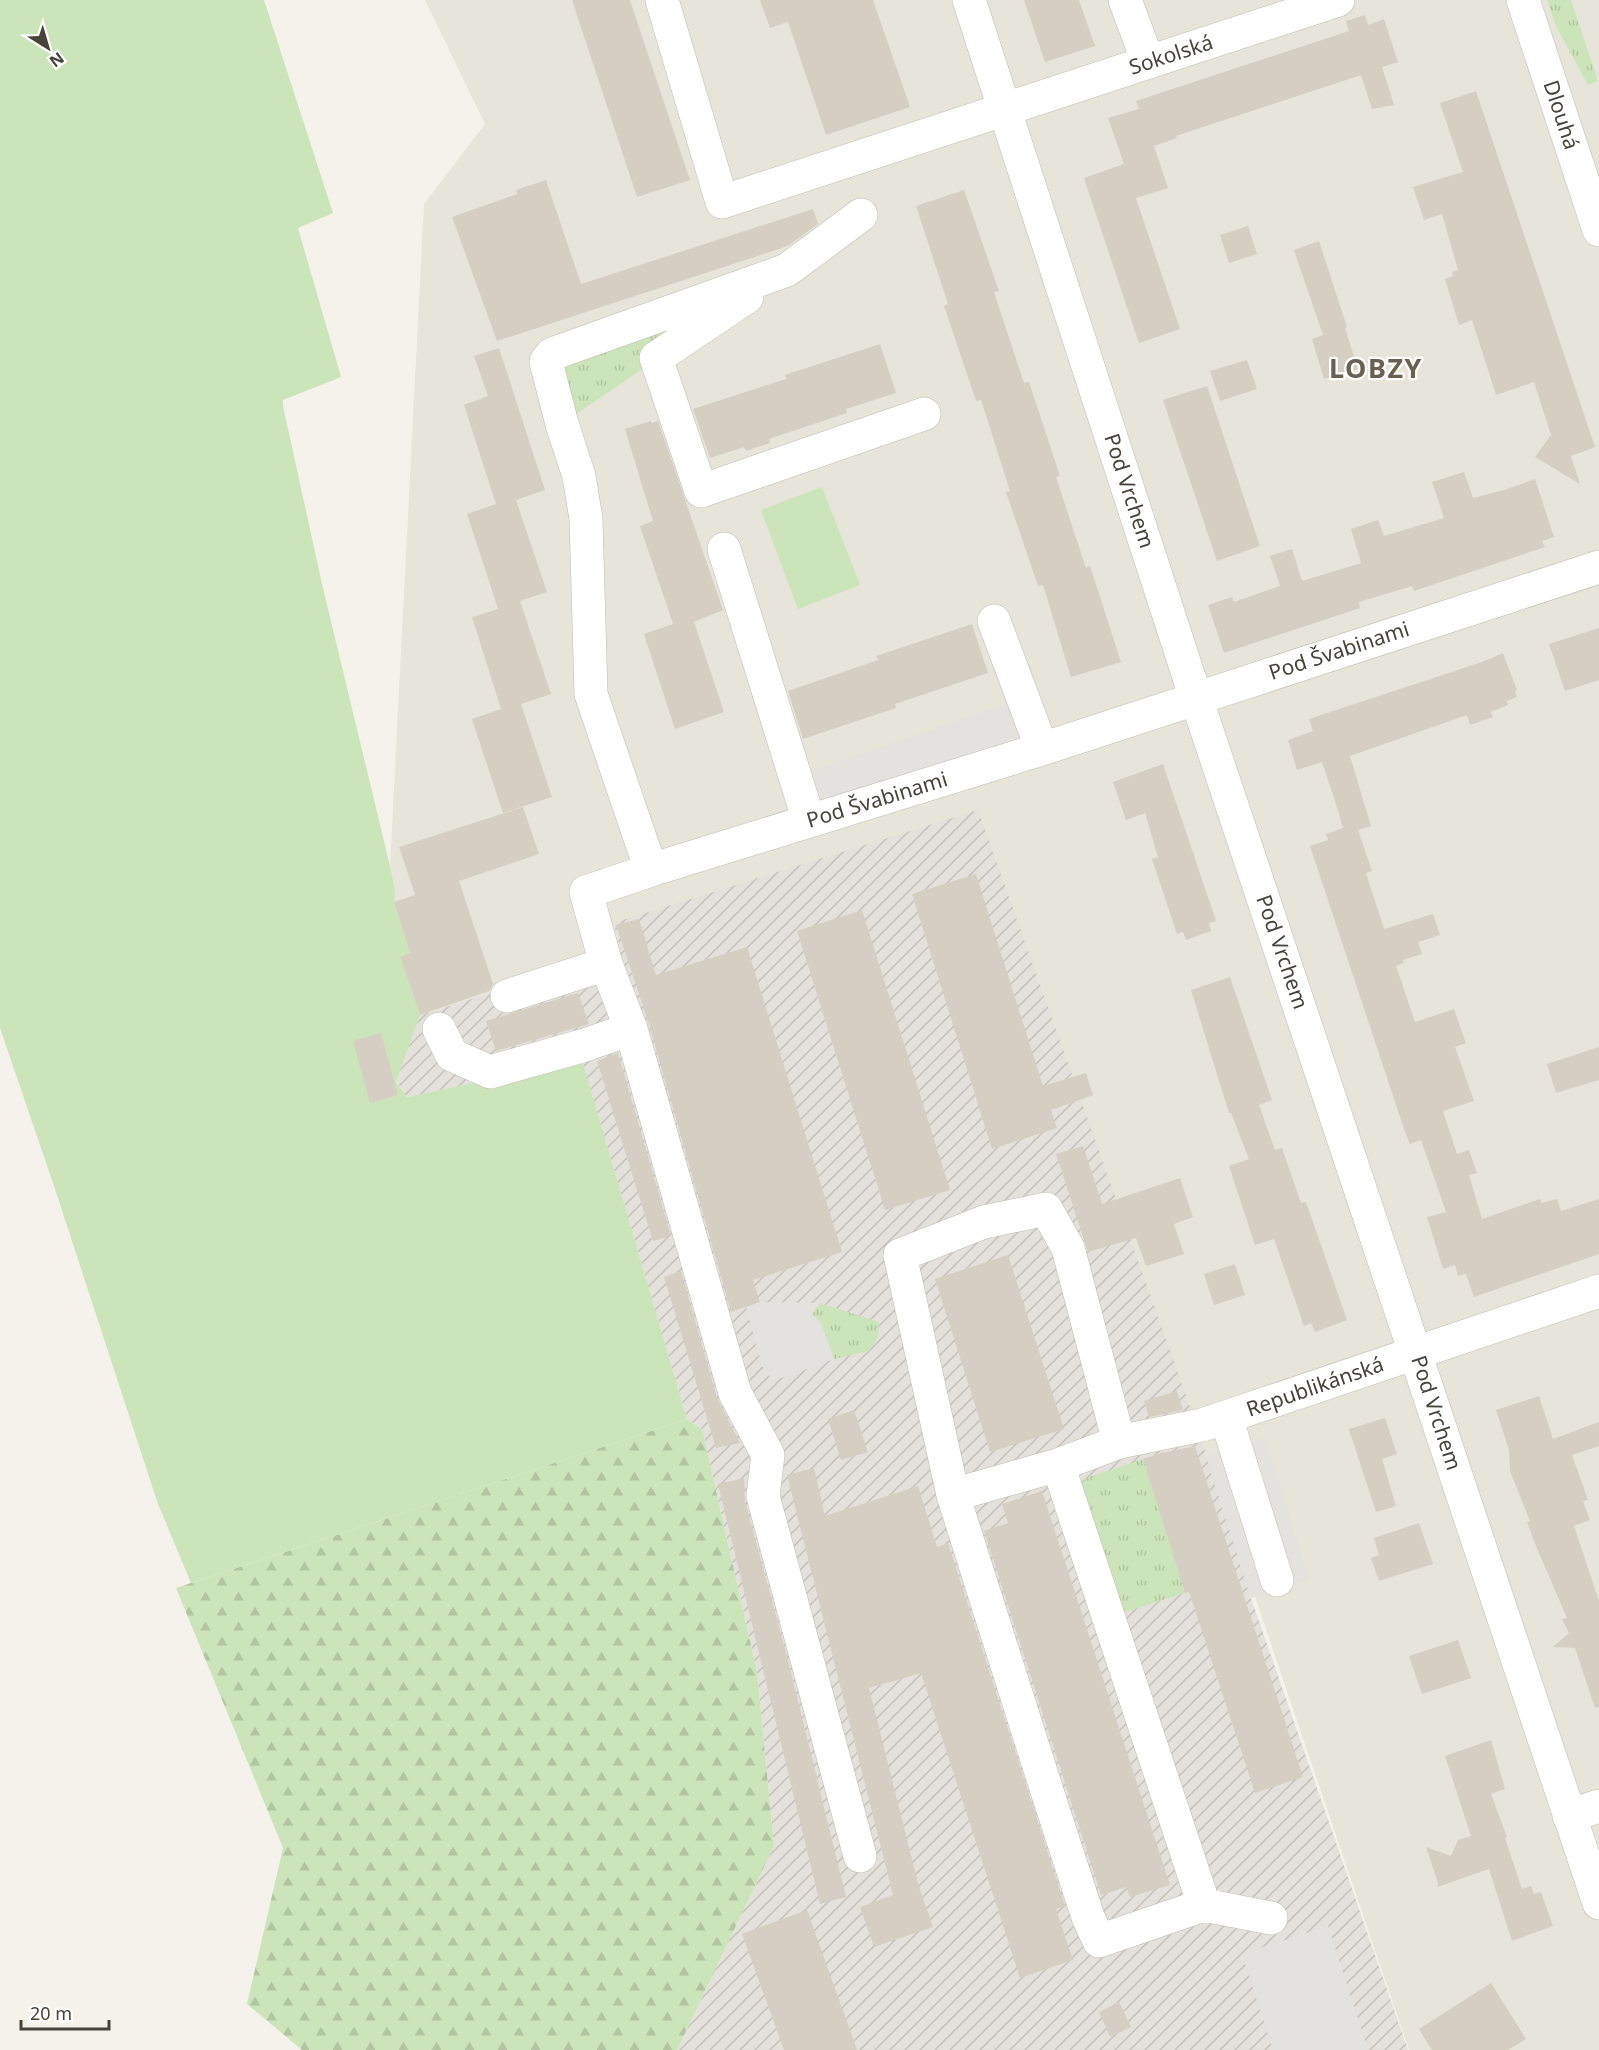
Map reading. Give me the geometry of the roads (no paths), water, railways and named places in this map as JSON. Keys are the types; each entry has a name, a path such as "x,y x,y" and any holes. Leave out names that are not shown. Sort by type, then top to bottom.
{"street":[{"name":"Sokolská","path":"662,0 722,201 1148,62 1260,12 1338,0"},
{"name":"Pod Vrchem","path":"969,0 1197,698 1416,1353 1584,1811 1599,1903"},
{"path":"1125,0 1148,62"},
{"name":"Dlouhá","path":"1523,0 1599,230"},
{"path":"861,214 787,270 656,358 701,491 924,414"},
{"path":"651,870 591,694 586,519 579,476 562,424 546,362 552,354 787,270"},
{"path":"724,549 809,821"},
{"name":"Pod Švabinami","path":"606,964 586,892 1042,749 1599,567"},
{"path":"994,621 1042,749"},
{"path":"507,996 606,964 630,1029 735,1393 768,1455 763,1496 860,1856"},
{"path":"439,1029 452,1055 490,1072 582,1046 630,1029"},
{"path":"1119,1442 1068,1248 1046,1209 984,1222 900,1255 953,1495 1088,1917 1099,1941 1204,1905 1271,1918"},
{"name":"Republikánská","path":"953,1495 1058,1465 1119,1442 1214,1421 1599,1291"},
{"path":"1214,1421 1277,1580"},
{"path":"1058,1465 1204,1905"}],"district":[{"name":"LOBZY","path":"1376,369"}]}
